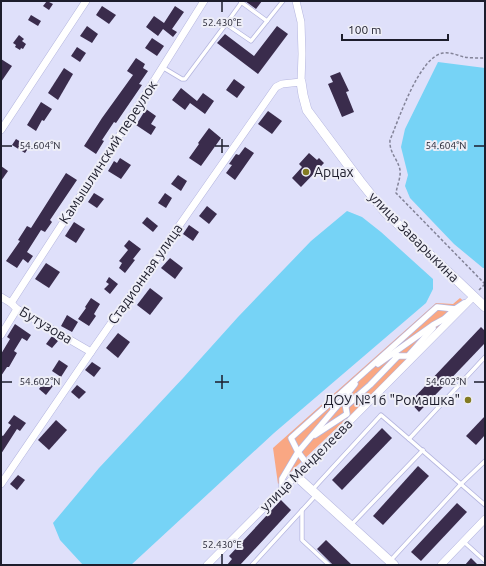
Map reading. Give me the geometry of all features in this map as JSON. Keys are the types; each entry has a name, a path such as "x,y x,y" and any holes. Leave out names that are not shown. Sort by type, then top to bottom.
{"street":[{"path":"1,130 86,1"},
{"name":"Камышлинский переулок","path":"11,303 204,1"},
{"path":"296,1 302,22 301,82"},
{"name":"улица Заварыкина","path":"301,82 307,110 384,211 476,293 485,307"},
{"name":"Стадионная улица","path":"1,484 276,87 282,84 301,82"},
{"path":"282,488 282,479 298,452 344,398 361,375 444,319 476,293"},
{"name":"улица Менделеева","path":"207,565 476,293"},
{"name":"Бутузова","path":"1,297 17,309 91,352"},
{"path":"307,464 298,452 291,438 437,307 455,309"},
{"path":"1,335 17,309"},
{"path":"390,356 408,356 439,321"},
{"path":"346,406 370,385 398,356"},
{"path":"308,439 347,414 344,398"},
{"path":"296,475 392,563"},
{"path":"441,565 485,519"}],"lane":[{"path":"226,24 251,41 283,1"},
{"path":"162,67 182,79 185,79 241,2 267,21"},
{"path":"409,438 484,360"},
{"path":"252,565 302,510 314,492 381,415 485,505"},
{"path":"350,526 423,450"},
{"path":"392,563 461,484 485,461"},
{"path":"302,510 302,540 329,565"},
{"path":"464,542 485,562"}],"path":[{"path":"476,293 485,284 396,193 400,169 391,151 390,140 419,73 429,61 436,55 443,53 451,53 465,57 485,58"}],"shaded area":[{"path":"460,298 467,304 278,484 273,448 436,303 453,304"}],"water":[{"path":"438,62 485,68 485,268 483,268 454,244 410,198 405,186 408,175 401,147 405,129"},
{"path":"347,211 362,217 381,232 433,279 433,289 426,303 274,433 131,565 83,565 60,540 53,523 99,468 238,317 311,241"}],"building":[{"path":"47,1 53,4 49,10 43,6"},
{"path":"245,1 262,1 256,9"},
{"path":"102,6 116,15 109,24 96,15"},
{"path":"175,6 184,12 172,29 177,32 173,37 163,29 158,36 146,27 154,16 164,23"},
{"path":"31,15 41,21 38,26 28,20"},
{"path":"87,26 98,34 92,43 80,36"},
{"path":"277,26 288,34 258,74 217,43 225,34 254,56"},
{"path":"19,35 24,39 22,41 26,44 23,49 21,48 20,50 15,47 16,45 13,43"},
{"path":"152,38 164,46 157,56 145,48"},
{"path":"77,47 86,53 80,62 71,56"},
{"path":"136,58 145,64 143,68 148,71 139,84 142,85 116,123 114,122 102,140 104,141 96,154 84,146 133,75 127,71"},
{"path":"1,59 12,66 1,82"},
{"path":"64,68 73,74 58,100 48,93"},
{"path":"340,72 349,91 346,92 354,112 342,117 328,84 333,82 330,76"},
{"path":"234,79 245,87 237,98 226,90"},
{"path":"181,88 197,101 203,93 214,101 205,114 190,103 185,110 172,100"},
{"path":"41,102 52,109 44,121 42,120 36,131 27,125"},
{"path":"146,109 156,116 151,124 156,127 151,135 136,125"},
{"path":"268,111 282,121 272,134 258,124"},
{"path":"209,128 221,138 201,166 189,158"},
{"path":"16,139 29,147 25,153 12,145"},
{"path":"245,147 254,153 235,180 226,173 232,165 229,164 236,154 239,155"},
{"name":"Арцах","path":"309,153 317,160 319,158 324,163 301,187 292,178 302,167 299,164"},
{"path":"120,158 131,165 121,179 108,171 114,161 117,163"},
{"path":"1,166 8,171 1,181"},
{"path":"66,173 77,180 50,220 52,222 45,232 41,230 27,252 33,256 28,263 23,259 17,268 6,261 20,241 18,240 27,226 31,228"},
{"path":"178,175 187,181 181,191 171,184"},
{"path":"94,193 104,199 97,208 88,202"},
{"path":"165,193 172,198 166,208 158,203"},
{"path":"207,206 217,214 209,224 199,216"},
{"path":"147,217 158,226 153,232 142,223"},
{"path":"74,222 85,229 76,243 65,236"},
{"path":"189,225 199,232 193,241 183,234"},
{"path":"129,240 141,249 125,273 119,268 122,263 119,261 128,250 124,246"},
{"path":"170,258 183,268 175,279 161,268"},
{"path":"46,263 60,272 49,288 35,279"},
{"path":"109,277 118,284 110,294 104,289 109,284 106,282"},
{"path":"150,288 163,298 150,315 137,305"},
{"path":"91,298 100,304 94,314 96,316 89,326 78,319"},
{"path":"67,315 78,322 72,332 61,326"},
{"path":"15,324 31,335 27,341 22,338 14,351 17,353 9,367 7,367 1,376 1,354 10,339 7,337"},
{"path":"481,327 485,331 485,343 419,412 410,402"},
{"path":"118,333 130,342 118,358 106,348"},
{"path":"52,336 58,341 52,348 46,344"},
{"path":"59,360 68,366 61,377 52,371"},
{"path":"92,362 101,368 94,377 85,370"},
{"path":"45,381 53,386 46,395 39,389"},
{"path":"77,385 86,392 79,399 71,392"},
{"path":"14,415 26,423 20,431 17,429 1,454 1,435 3,436 11,425 8,423"},
{"path":"485,416 485,435 476,445 466,436"},
{"path":"56,420 67,430 49,450 38,440"},
{"path":"382,428 392,438 342,490 332,480"},
{"path":"418,466 429,476 383,525 373,516"},
{"path":"18,475 25,480 17,490 10,484"},
{"path":"281,500 291,510 240,565 227,565 232,559 229,556"},
{"path":"457,503 467,512 421,561 411,552"},
{"path":"326,540 352,565 332,564 317,549"},
{"path":"471,558 478,565 465,565"}],"place":[{"name":"Арцах","path":"306,172"},
{"name":"ДОУ №16 \"Ромашка\"","path":"468,400"}]}
